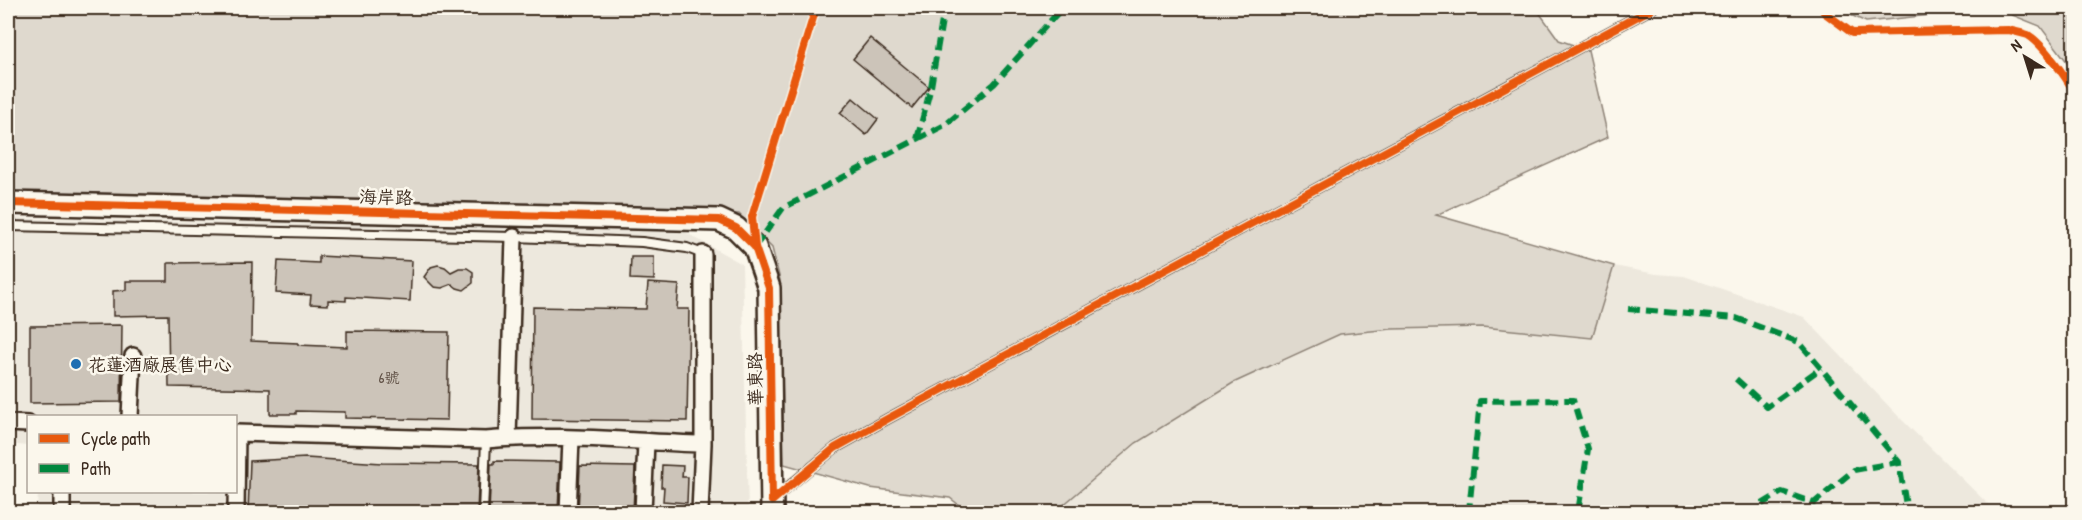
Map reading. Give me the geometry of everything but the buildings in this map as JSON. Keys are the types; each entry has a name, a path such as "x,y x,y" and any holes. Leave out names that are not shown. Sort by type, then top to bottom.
{"main road":[{"name":"海岸路","path":"8,203 719,220 736,228 755,247"},
{"name":"華東路","path":"755,247 769,288 772,507"}],"street":[{"path":"508,438 514,237"},
{"path":"700,513 703,444 704,254"},
{"path":"130,415 133,356"},
{"path":"8,423 27,424"},
{"path":"237,433 486,440 572,439 703,444"},
{"path":"568,513 572,439"},
{"path":"643,513 646,442"},
{"path":"62,493 62,513"},
{"path":"236,493 236,513"}],"lane":[{"path":"772,507 835,448 1653,8"},
{"path":"8,226 642,242 687,248 704,254"},
{"path":"483,513 486,440"}],"shaded area":[{"path":"8,8 1536,8 1559,40 1588,50 1608,137 1436,215 1614,266 1592,338 1482,327 1392,329 1340,334 1233,383 1136,443 1055,512 968,512 950,498 870,488 784,464 780,280 772,248 739,214 8,192"},
{"path":"1835,8 1995,8 1866,22"},
{"path":"1995,8 2074,8 2074,71 2040,26"},
{"path":"8,218 683,231 742,264 748,512 37,512 38,493 237,493 237,415 27,415 27,446 8,444"},
{"path":"1614,266 1656,274 1684,276 1804,317 1900,418 1996,512 1055,512 1136,443 1233,383 1340,334 1392,329 1482,327 1592,338"}],"marked path":[{"path":"917,139 931,87 944,8"},
{"path":"755,247 783,208 945,125 994,84 1062,8"},
{"path":"1628,309 1736,318 1799,342 1899,462 1907,512"},
{"path":"1736,379 1767,407 1821,368"},
{"path":"1466,512 1469,511 1480,401 1573,400 1588,449 1578,512"},
{"path":"1762,504 1782,492 1814,503 1854,470 1899,462"}],"cycle path":[{"path":"772,501 769,288 755,247 752,217 816,8"},
{"path":"772,501 835,448 1653,8"},
{"path":"1821,8 1852,33 2009,30 2026,34 2047,53 2074,92"},
{"path":"8,203 719,220 736,228 755,247"}],"place":[{"name":"花蓮酒廠展售中心","path":"76,364"}]}
